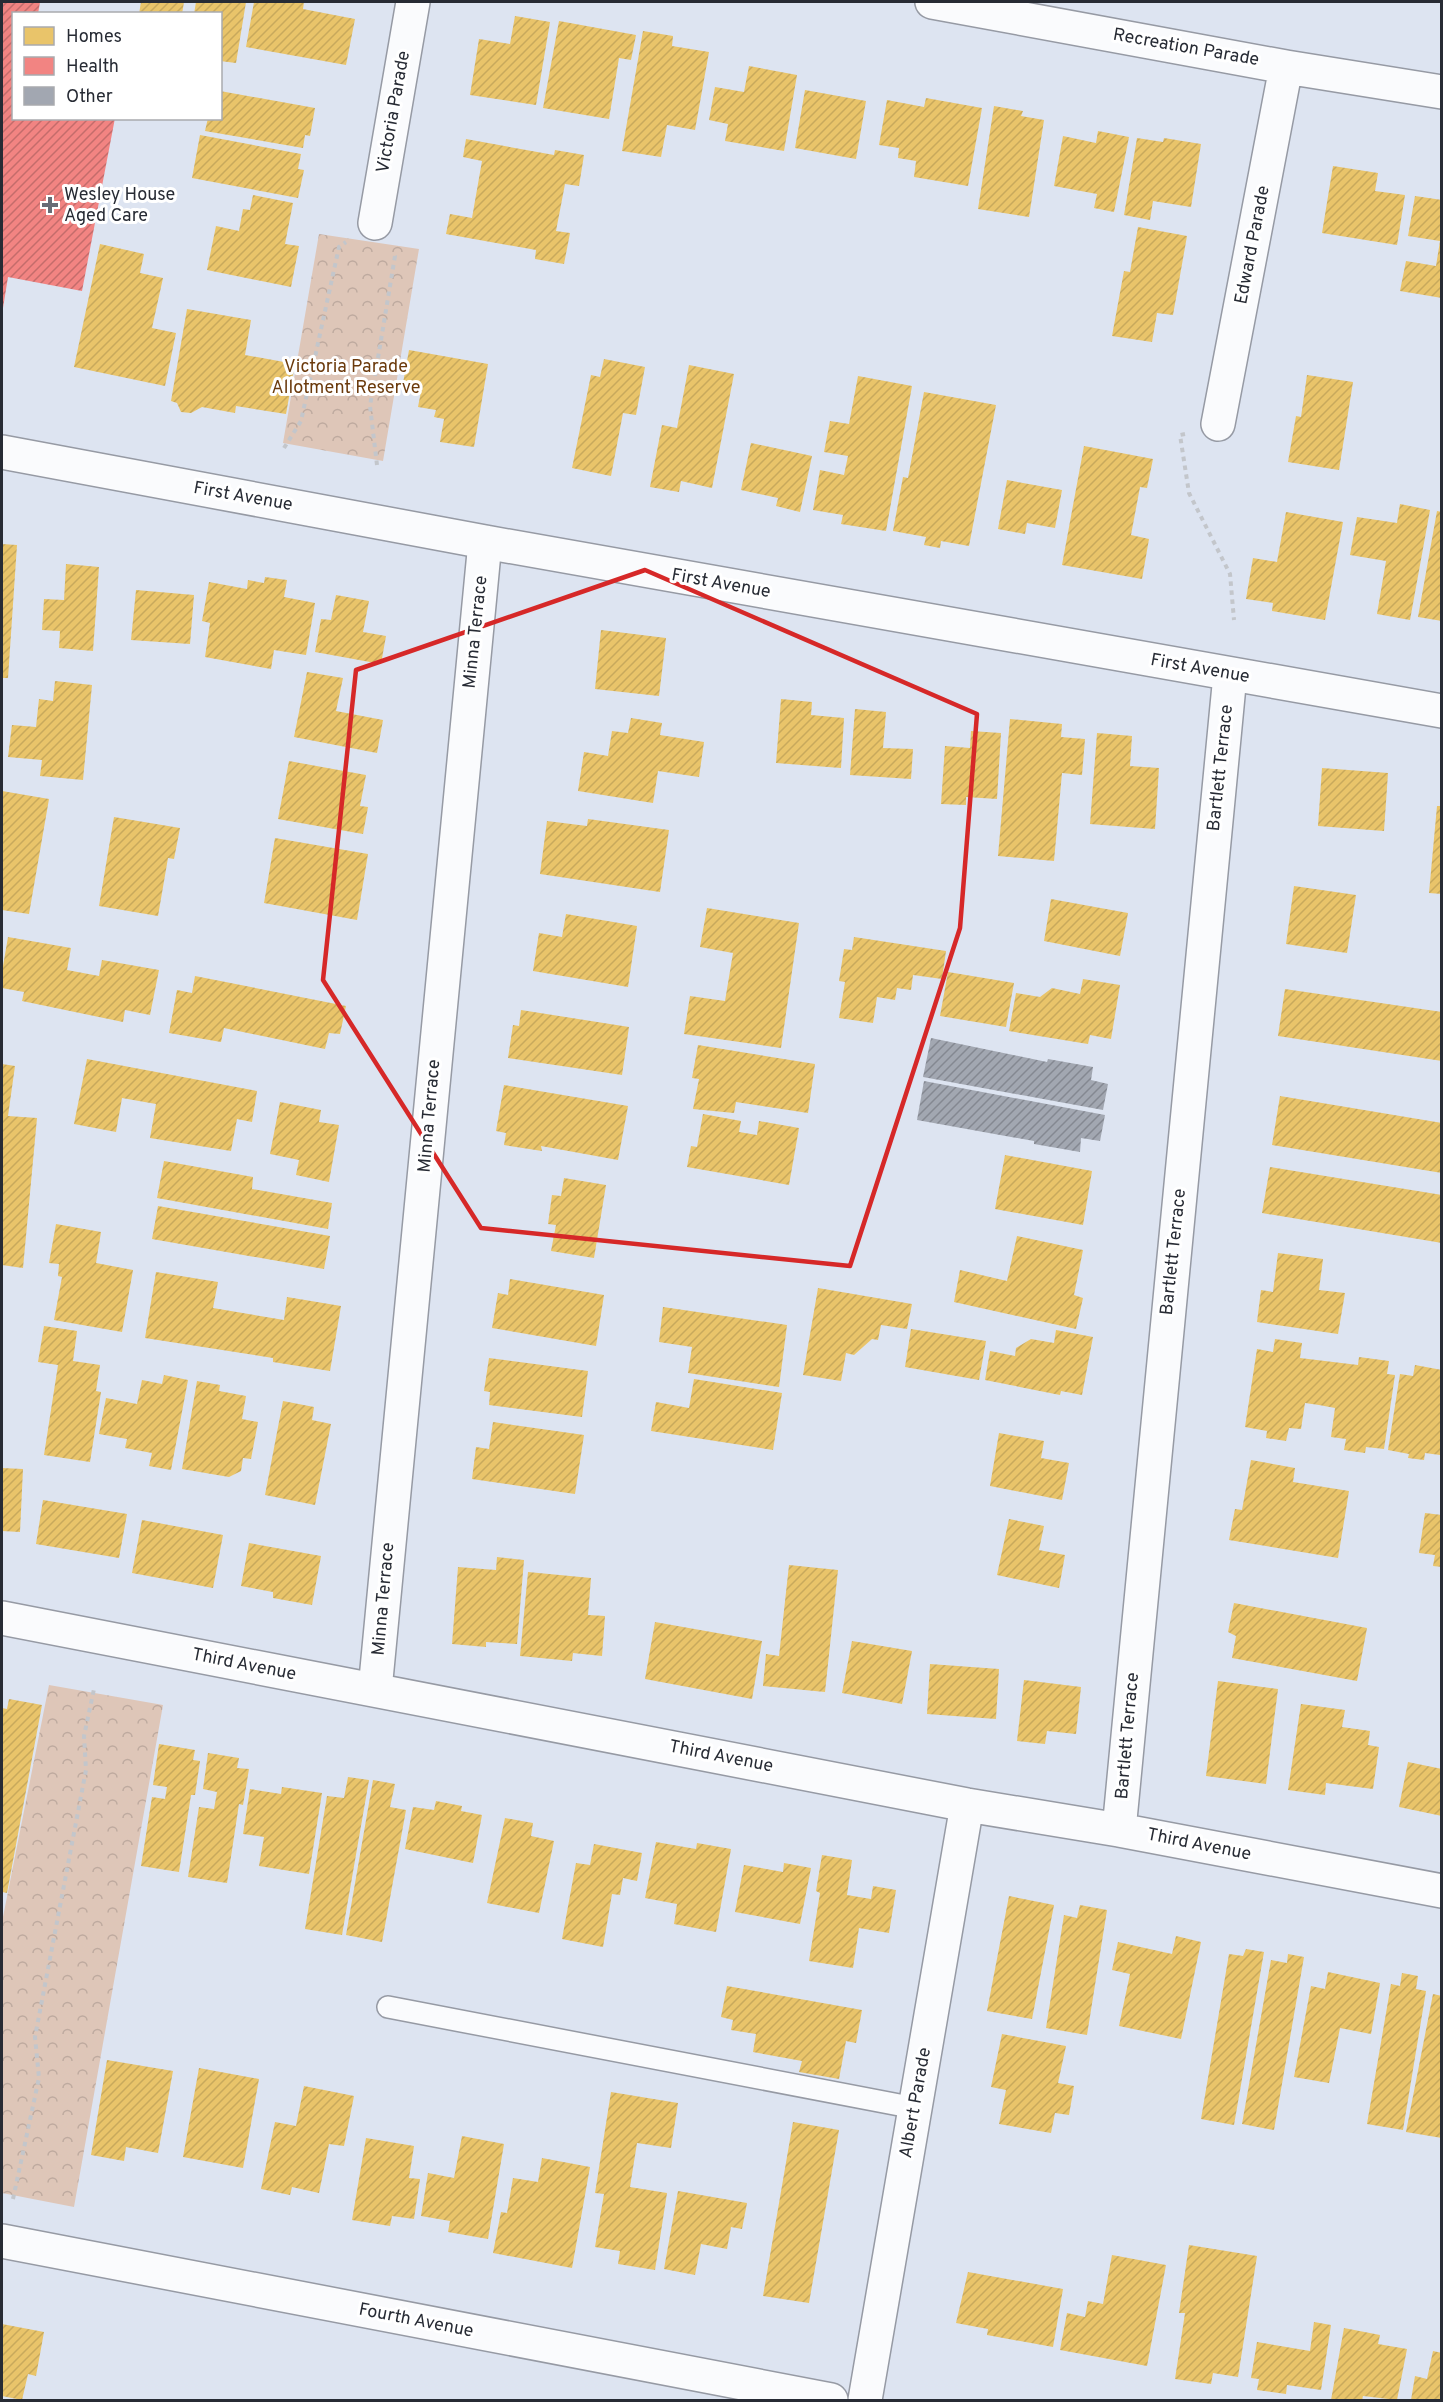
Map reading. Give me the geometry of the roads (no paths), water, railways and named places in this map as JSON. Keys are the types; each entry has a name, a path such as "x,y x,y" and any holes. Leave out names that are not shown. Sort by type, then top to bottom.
{"street":[{"name":"Victoria Parade","path":"375,223 414,2"},
{"name":"Recreation Parade","path":"932,2 1286,67 1442,92"},
{"name":"Edward Parade","path":"1218,424 1286,67"},
{"name":"First Avenue","path":"2,452 485,542 1442,711"},
{"name":"Minna Terrace","path":"375,1690 485,542"},
{"name":"Bartlett Terrace","path":"1119,1830 1230,675"},
{"name":"Third Avenue","path":"2,1618 967,1805 1119,1830 1442,1891"},
{"name":"Albert Parade","path":"865,2400 967,1805"},
{"name":"Fourth Avenue","path":"2,2241 831,2400"}],"lane":[{"path":"388,2007 915,2108"}],"place":[{"name":"Wesley House Aged Care","path":"50,205"}],"park label":[{"name":"Victoria Parade Allotment Reserve","path":"346,377"}]}
